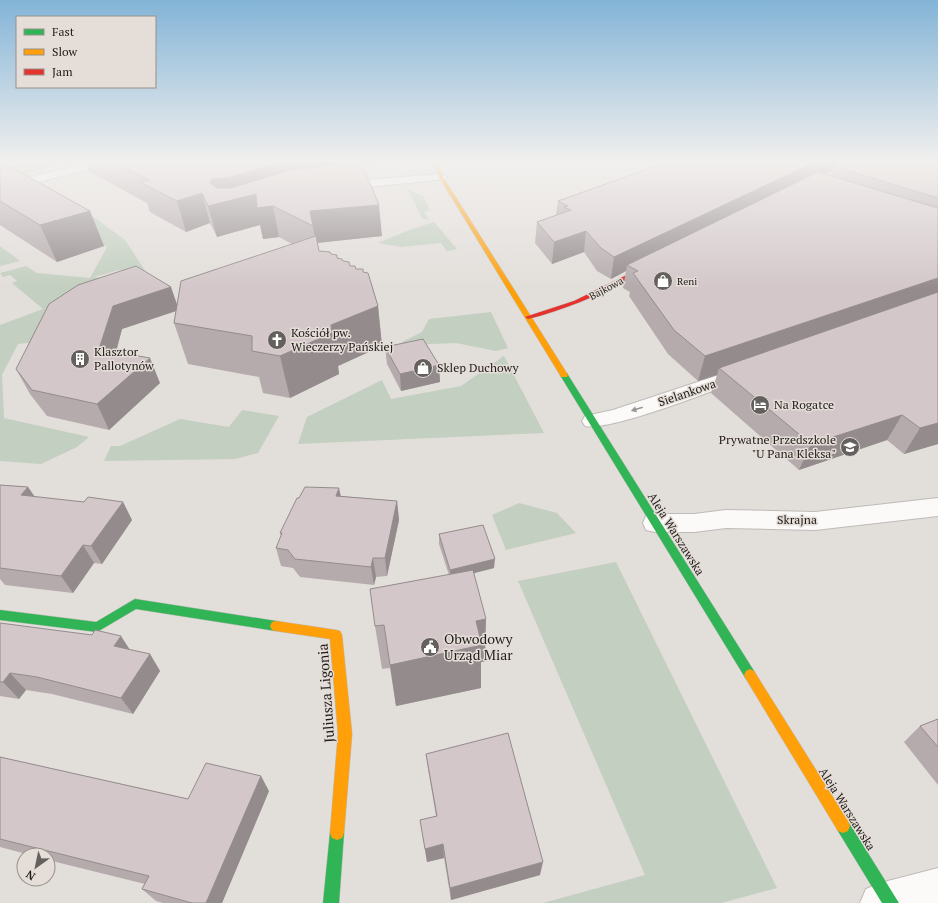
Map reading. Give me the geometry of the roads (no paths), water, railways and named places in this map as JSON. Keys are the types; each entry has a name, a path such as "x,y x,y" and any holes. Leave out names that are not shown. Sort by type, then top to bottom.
{"street":[{"name":"Aleja Warszawska","path":"458,204 887,902"},
{"name":"Bajkowa","path":"528,317 549,314 584,300 661,260"},
{"name":"Sielankowa","path":"592,421 617,416 688,393 762,366"},
{"name":"Skrajna","path":"655,523 694,523 726,519 816,521 938,507"},
{"name":"Juliusza Ligonia","path":"0,614 97,627 135,604 336,635 345,734 331,903"},
{"path":"887,902 938,887"}],"place":[{"name":"Reni","path":"663,281"},
{"name":"Kościół pw. Wieczerzy Pańskiej","path":"277,340"},
{"name":"Klasztor Pallotynów","path":"80,359"},
{"name":"Sklep Duchowy","path":"423,368"},
{"name":"Na Rogatce","path":"760,405"},
{"name":"Prywatne Przedszkole \"U Pana Kleksa\"","path":"850,447"},
{"name":"Obwodowy Urząd Miar","path":"430,647"}]}
